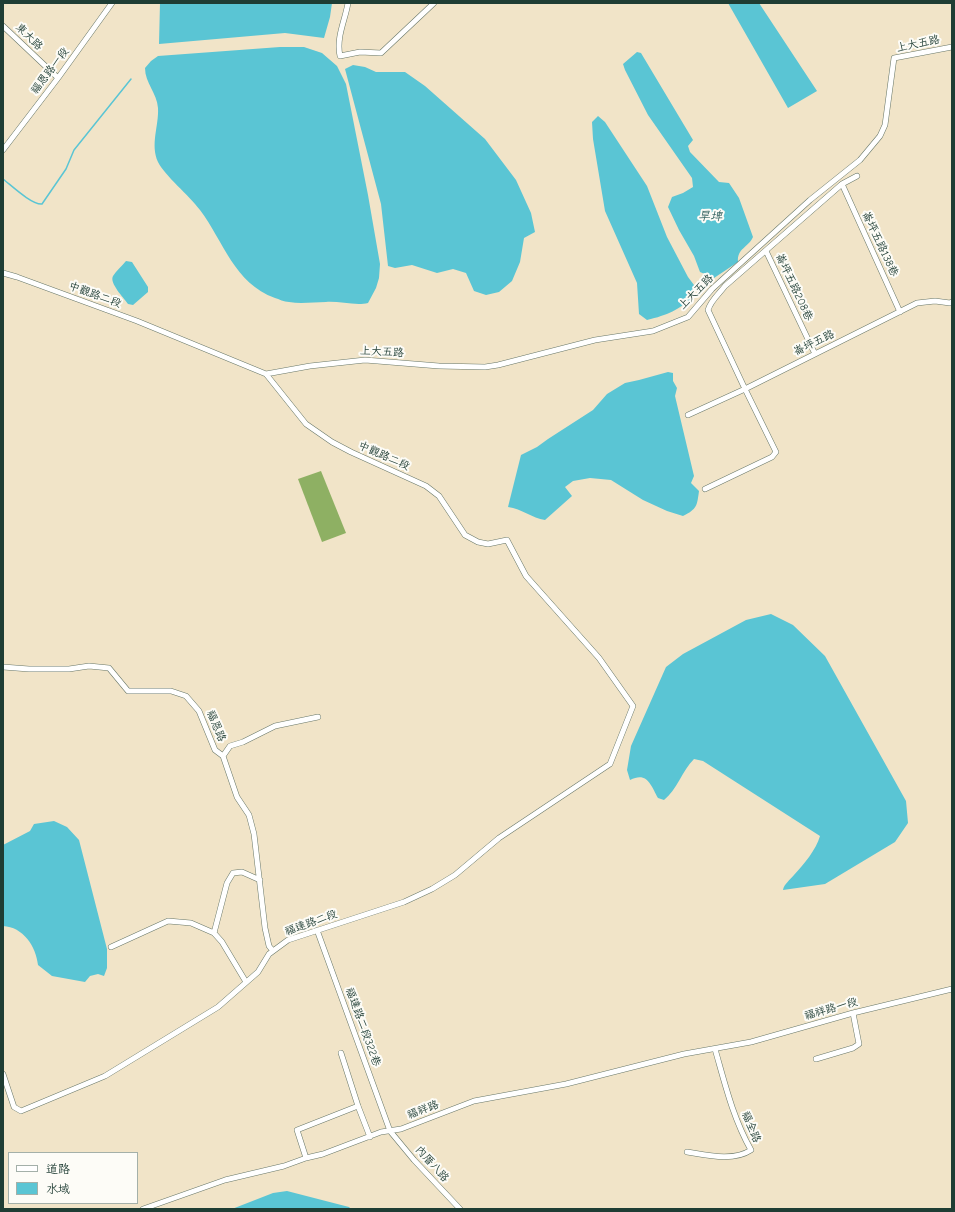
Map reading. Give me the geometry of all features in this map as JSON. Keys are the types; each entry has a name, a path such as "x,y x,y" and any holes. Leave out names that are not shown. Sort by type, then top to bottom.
{"street":[{"name":"福恩路一段","path":"3,150 58,78 112,3"},
{"path":"348,3 339,34 338,47 340,56 360,52 381,52 434,3"},
{"name":"東大路","path":"3,26 58,78"},
{"name":"上大五路","path":"266,374 310,366 365,360 439,366 485,367 595,340 653,331 688,317 712,289 810,200 860,160 880,136 885,125 894,58 952,47"},
{"path":"705,489 772,456 776,452 708,310 712,301 725,286 842,184 857,176"},
{"name":"崙坪五路138巷","path":"842,184 900,312"},
{"name":"崙坪五路208巷","path":"766,251 815,354"},
{"name":"中觀路二段","path":"3,273 137,321 266,374 306,424 327,439 351,452 426,486 439,496 465,535 478,542 488,544 507,540 526,576 599,658 633,706 610,764"},
{"path":"703,301 712,301"},
{"name":"崙坪五路","path":"688,415 745,389 918,303 936,301 950,304 952,302"},
{"name":"福恩路","path":"3,667 29,669 69,669 89,666 109,668 128,692 171,690 186,696 199,710 215,750 223,756 238,797 248,815 252,828 260,880 265,928 269,946 273,951"},
{"path":"223,756 230,746 243,742 274,726 318,717"},
{"name":"福達路二段","path":"3,1074 14,1107 21,1111 105,1076 218,1007 258,972 269,954 288,940 391,907 432,889 455,875 499,838 610,764"},
{"path":"214,933 227,883 233,873 242,872 260,880"},
{"path":"111,947 168,921 191,923 214,933 222,942 246,982"},
{"name":"福達路二段322巷","path":"317,930 390,1131"},
{"name":"福祥路一段","path":"715,1049 751,1042 853,1013 952,989"},
{"path":"816,1059 853,1048 858,1044 853,1013"},
{"name":"福祥路","path":"143,1209 225,1180 284,1166 370,1137 401,1129 474,1101 566,1084 684,1054 715,1049"},
{"name":"福全路","path":"686,1152 722,1157 751,1150 740,1131 738,1121 730,1106 715,1049"},
{"path":"341,1053 358,1106 370,1137"},
{"path":"306,1158 297,1130 358,1106"},
{"name":"內厝八路","path":"390,1131 414,1160 460,1209"}],"green space":[{"path":"321,471 346,533 322,542 298,479"}],"water":[{"path":"160,3 332,3 324,38 285,33 159,44"},
{"path":"728,3 759,3 817,91 788,108"},
{"path":"280,47 304,47 322,53 337,66 346,84 380,264 379,278 376,288 368,303 287,302 261,291 249,282 240,272 200,210 166,173 158,162 155,142 158,108 145,68 151,61 158,56"},
{"name":"旱埤","path":"637,52 641,53 693,140 688,146 690,152 719,182 729,183 739,198 753,237 739,254 738,262 714,278 700,272 694,256 668,207 672,197 693,187 692,178 648,115 625,70 623,64"},
{"path":"353,65 365,67 376,72 405,72 425,86 485,139 516,180 531,213 535,232 524,238 520,262 512,281 499,292 486,295 474,291 466,273 453,269 437,273 412,265 395,268 388,266 381,204 345,69"},
{"path":"598,116 605,122 647,186 667,237 688,277 694,285 695,296 683,305 667,314 647,320 639,314 637,283 605,211 593,139 592,122"},
{"path":"126,261 132,262 148,287 148,292 133,305 128,304 120,294 112,279 114,274"},
{"path":"668,372 673,373 673,381 677,388 675,396 694,476 691,483 699,491 697,504 694,509 683,516 667,511 643,500 611,480 590,478 573,481 565,487 572,496 545,520 508,507 521,455 537,447 593,410 607,394 625,383"},
{"path":"771,614 793,625 825,656 906,801 908,823 895,842 825,884 783,890 786,884 809,857 820,836 703,761 694,759 669,796 664,800 658,798 651,784 644,778 641,777 630,780 627,770 631,746 666,667 683,654 746,620"},
{"path":"54,821 67,827 79,840 107,949 107,968 104,976 98,974 90,976 85,982 52,976 38,965 37,958 27,939 17,930 3,926 3,845 30,831 34,824"},
{"path":"287,1191 349,1207 351,1209 232,1209 273,1193"}],"waterway":[{"path":"3,179 33,202 42,204 66,169 74,150 131,79"}]}
